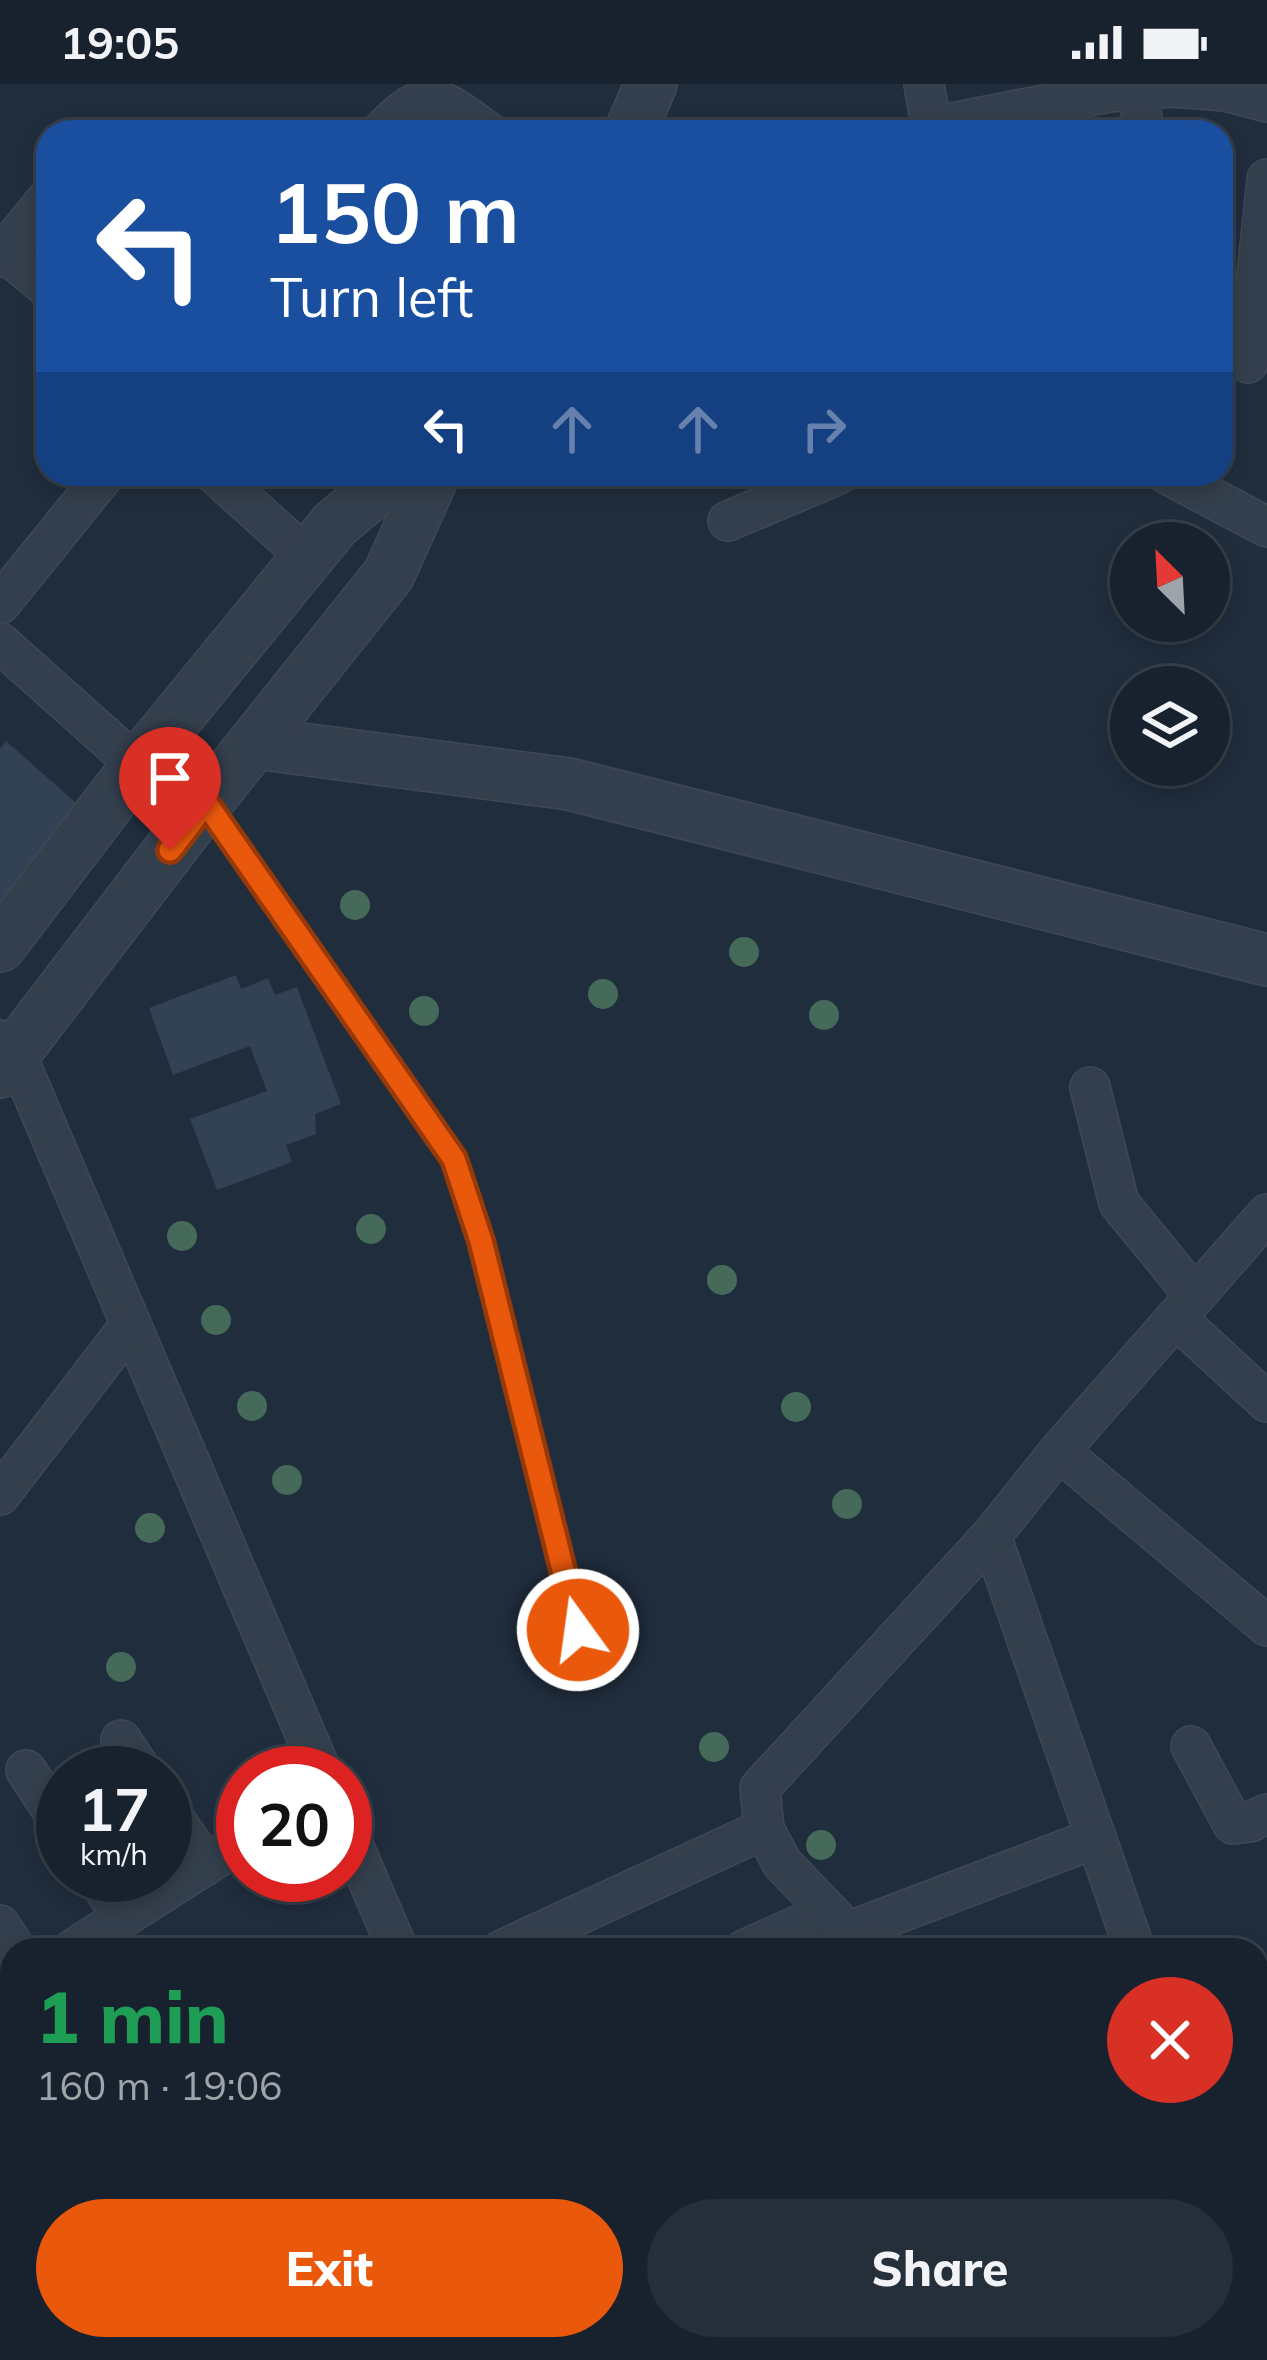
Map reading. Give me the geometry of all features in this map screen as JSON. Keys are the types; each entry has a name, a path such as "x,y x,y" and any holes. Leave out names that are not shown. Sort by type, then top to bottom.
{"street":[{"path":"635,120 651,84"},
{"path":"924,84 930,120"},
{"path":"980,120 1173,87 1225,91 1267,102"},
{"path":"1138,90 1142,120"},
{"path":"391,120 416,98 430,97 445,100 472,120"},
{"path":"1248,363 1267,179"},
{"path":"36,213 2,255 36,279"},
{"path":"0,604 95,486"},
{"path":"228,486 308,558"},
{"path":"0,946 137,766 335,524 381,486"},
{"path":"311,1746 131,1324 5,1055 389,574 429,486"},
{"path":"728,521 811,486"},
{"path":"1190,486 1267,527"},
{"path":"0,643 137,766 201,810"},
{"path":"256,743 569,784 1267,960"},
{"path":"1090,1087 1119,1203 1186,1307 1267,1402"},
{"path":"847,1931 782,1863 764,1829 760,1788 991,1536 1058,1451 1267,1214"},
{"path":"0,1495 131,1324"},
{"path":"1058,1451 1267,1625"},
{"path":"991,1536 1131,1938"},
{"path":"1191,1746 1233,1824 1267,1814"},
{"path":"26,1770 36,1785"},
{"path":"528,1938 764,1829"},
{"path":"809,1938 847,1931 1096,1838"},
{"path":"192,1845 206,1865"},
{"path":"91,1938 216,1859"},
{"path":"372,1889 393,1938"},
{"path":"113,1902 123,1918"}],"lane":[{"path":"201,810 454,1159 481,1241 578,1630"}],"building":[{"path":"6,741 84,810 0,905 0,749"},
{"path":"236,975 241,989 268,978 275,995 297,987 341,1104 315,1114 316,1134 286,1145 292,1162 217,1190 190,1119 267,1091 250,1046 173,1075 149,1008"}],"route":[{"path":"170,850 206,803 454,1159 481,1241 578,1630"}]}
